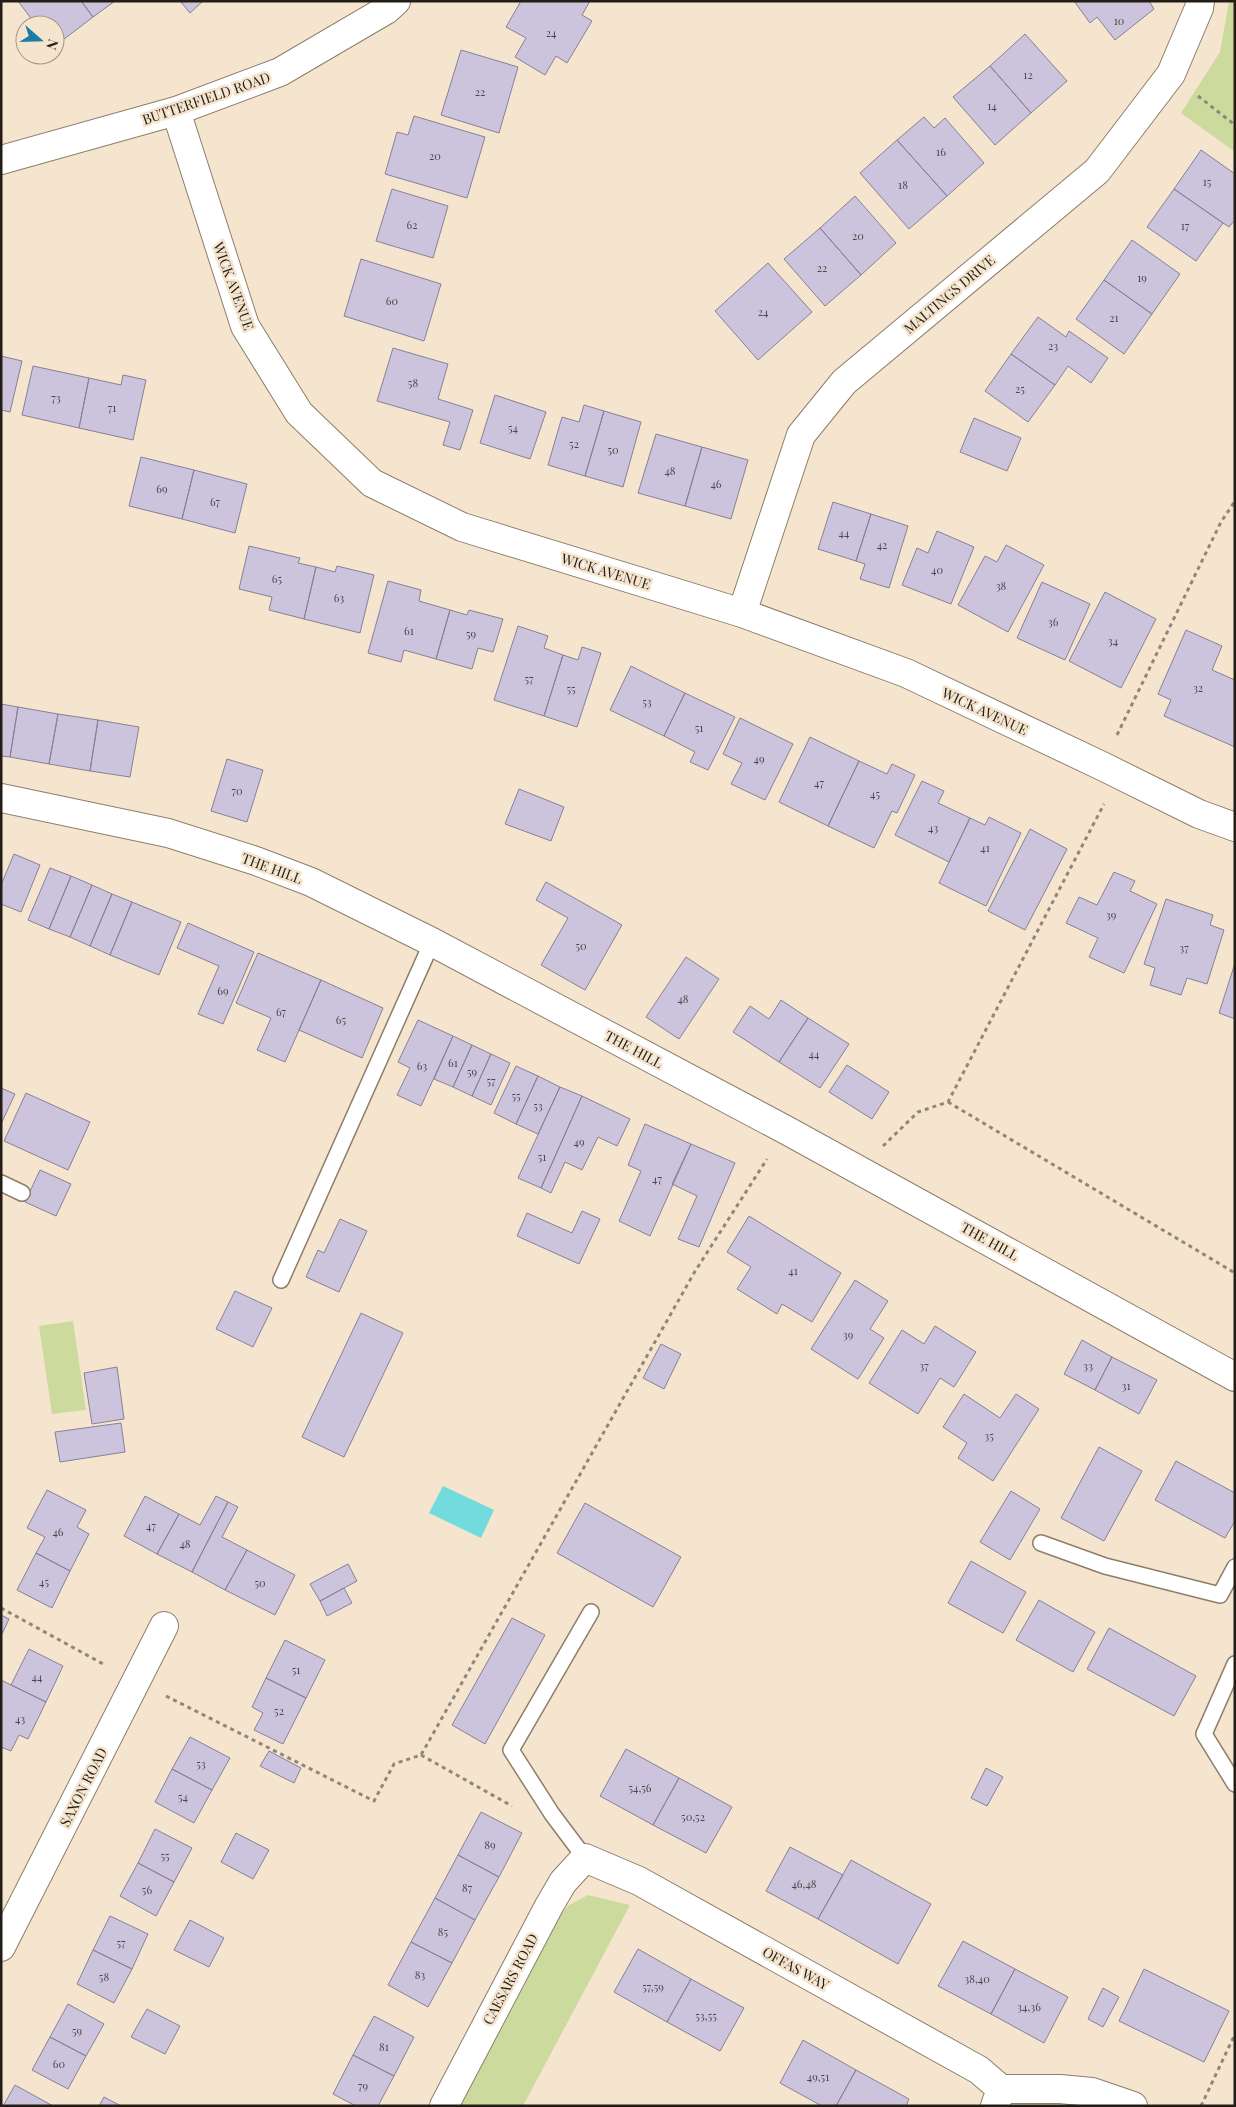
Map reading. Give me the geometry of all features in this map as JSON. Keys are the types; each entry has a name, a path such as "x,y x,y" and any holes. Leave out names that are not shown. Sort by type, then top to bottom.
{"street":[{"name":"BUTTERFIELD ROAD","path":"1,160 176,111 280,72 386,10 396,1"},
{"name":"MALTINGS DRIVE","path":"742,613 801,435 844,382 1097,171 1171,74 1200,1"},
{"name":"WICK AVENUE","path":"176,111 245,326 299,413 372,483 462,527 742,613 906,673 1200,814 1235,827"},
{"name":"THE HILL","path":"1,798 168,833 256,861 312,882 432,942 786,1130 1235,1377"},
{"name":"SAXON ROAD","path":"1,1947 164,1626"},
{"name":"OFFAS WAY","path":"586,1858 639,1881 971,2065 979,2070 998,2098 1060,2089 1092,2092 1133,2106"},
{"name":"CAESARS ROAD","path":"444,2106 549,1906 563,1882 586,1858"}],"lane":[{"path":"281,1280 432,942"},
{"path":"1,1183 22,1193"},
{"path":"1040,1543 1105,1566 1220,1595 1235,1566"},
{"path":"586,1858 552,1814 511,1750 591,1612"},
{"path":"1235,1664 1204,1734 1235,1784"}],"path":[{"path":"1171,74 1235,125"},
{"path":"859,1170 918,1112 948,1102 1107,799 1102,766 1221,522 1235,501"},
{"path":"948,1102 1235,1273"},
{"path":"1,1608 137,1682 374,1801 394,1764 421,1755 694,1273 786,1130"},
{"path":"421,1755 513,1806"},
{"path":"1202,2106 1235,2034"}],"green space":[{"path":"1229,1 1235,1 1235,152 1181,113 1220,52"},
{"path":"73,1321 86,1410 52,1414 39,1326"},
{"path":"588,1895 630,1905 524,2104 528,2106 460,2106 558,1917 569,1905"}],"water":[{"path":"443,1486 494,1510 481,1538 429,1513"}],"building":[{"path":"18,1 81,1 93,17 65,38 65,15 28,15"},
{"path":"81,1 115,1 93,17"},
{"path":"180,1 203,1 190,13"},
{"path":"521,1 590,1 582,15 592,21 567,63 556,56 545,75 515,57 526,38 506,27"},
{"path":"1074,1 1149,1 1154,9 1115,40 1097,17 1090,23"},
{"path":"1025,34 1067,81 1031,113 990,66"},
{"path":"461,50 518,67 499,133 441,115"},
{"path":"990,66 1031,113 995,145 953,97"},
{"path":"414,116 485,137 467,198 385,174 397,132 408,135"},
{"path":"924,117 934,128 945,118 984,163 947,196 897,140"},
{"path":"897,140 947,196 909,229 860,173"},
{"path":"1201,150 1235,174 1235,220 1229,227 1174,189"},
{"path":"392,189 448,206 433,258 376,241"},
{"path":"1174,189 1223,223 1196,261 1147,227"},
{"path":"855,196 896,243 861,275 820,228"},
{"path":"820,228 861,275 825,306 784,259"},
{"path":"1132,240 1180,274 1152,314 1104,280"},
{"path":"361,259 441,284 424,341 344,316"},
{"path":"768,263 812,312 758,360 715,311"},
{"path":"1104,280 1152,314 1124,354 1076,319"},
{"path":"1038,317 1066,337 1069,331 1108,358 1091,383 1068,366 1055,385 1011,354"},
{"path":"393,348 448,364 438,399 473,410 460,450 443,445 450,422 377,401"},
{"path":"1011,354 1055,385 1028,422 985,391"},
{"path":"1,356 22,361 10,412 1,410"},
{"path":"33,366 89,378 79,428 22,415"},
{"path":"123,375 146,380 133,440 79,428 89,378 121,385"},
{"path":"495,395 546,412 530,459 480,443"},
{"path":"584,405 604,411 585,476 548,465 562,417 579,422"},
{"path":"604,411 641,422 623,487 585,476"},
{"path":"974,418 1021,438 1007,471 960,452"},
{"path":"656,434 702,447 685,506 638,493"},
{"path":"702,447 748,460 731,519 685,506"},
{"path":"141,457 194,470 182,519 129,506"},
{"path":"194,470 247,484 235,533 182,519"},
{"path":"833,502 871,514 856,561 818,549"},
{"path":"871,514 908,526 889,588 860,579 865,564 856,561"},
{"path":"937,531 974,547 951,604 902,585 917,548 928,553"},
{"path":"1006,545 1044,565 1008,632 958,605 985,556 997,562"},
{"path":"249,546 300,558 298,563 316,567 304,619 269,610 272,597 239,589"},
{"path":"337,566 374,575 360,633 304,619 316,567 335,572"},
{"path":"388,581 421,590 419,601 450,610 436,659 404,650 401,662 368,653"},
{"path":"1042,582 1090,604 1065,660 1017,638"},
{"path":"1105,592 1156,619 1121,688 1069,661"},
{"path":"450,610 467,615 469,610 503,619 493,652 478,648 472,669 436,659"},
{"path":"518,626 548,636 544,648 563,655 544,716 494,700"},
{"path":"1186,630 1222,646 1212,670 1235,680 1235,747 1164,716 1171,700 1158,694"},
{"path":"582,647 601,653 577,727 544,716 563,655 578,660"},
{"path":"631,666 685,693 664,736 610,710"},
{"path":"685,693 735,717 708,770 690,762 695,752 664,736"},
{"path":"1,704 18,707 10,757 1,756"},
{"path":"18,707 58,714 49,764 10,757"},
{"path":"58,714 98,720 90,771 49,764"},
{"path":"740,718 793,744 765,800 731,784 742,763 723,754"},
{"path":"98,720 139,727 130,777 90,771"},
{"path":"810,737 859,761 828,826 779,802"},
{"path":"227,759 263,770 247,822 211,811"},
{"path":"859,761 887,774 892,764 915,775 897,813 892,811 874,848 828,826"},
{"path":"922,781 944,791 938,803 970,818 949,862 895,835"},
{"path":"519,789 564,807 551,841 505,824"},
{"path":"989,817 1021,833 986,906 939,883 970,818 985,825"},
{"path":"1030,829 1067,849 1025,930 988,911"},
{"path":"14,854 40,865 21,912 1,904 1,885"},
{"path":"50,868 71,876 49,929 28,920"},
{"path":"1114,872 1135,881 1130,891 1157,904 1124,973 1089,957 1098,938 1066,923 1079,897 1097,905"},
{"path":"71,876 92,885 70,937 49,929"},
{"path":"546,882 622,925 585,990 541,965 568,918 536,900"},
{"path":"92,885 112,894 90,946 70,937"},
{"path":"112,894 132,902 110,955 90,946"},
{"path":"1166,899 1213,915 1210,925 1224,930 1207,984 1187,978 1181,995 1150,985 1155,968 1144,964"},
{"path":"132,902 181,922 159,975 110,955"},
{"path":"188,923 254,952 223,1024 198,1014 219,966 177,948"},
{"path":"258,953 321,980 285,1062 257,1050 271,1018 236,1003"},
{"path":"686,957 719,979 679,1039 646,1017"},
{"path":"1235,963 1235,1019 1219,1013"},
{"path":"321,980 383,1008 362,1058 299,1030"},
{"path":"781,1000 808,1018 779,1062 733,1032 750,1006 769,1019"},
{"path":"808,1018 849,1044 820,1088 779,1062"},
{"path":"418,1020 453,1036 421,1106 397,1095 410,1068 398,1062"},
{"path":"453,1036 472,1045 453,1087 434,1079"},
{"path":"472,1045 491,1054 472,1096 453,1087"},
{"path":"491,1054 510,1063 491,1105 472,1096"},
{"path":"847,1065 889,1092 872,1119 829,1092"},
{"path":"516,1066 538,1076 516,1124 494,1113"},
{"path":"538,1076 560,1087 538,1134 516,1124"},
{"path":"560,1087 582,1096 541,1188 518,1178"},
{"path":"1,1088 15,1094 1,1124"},
{"path":"26,1093 90,1122 68,1170 4,1141"},
{"path":"582,1096 630,1119 617,1146 598,1137 582,1170 565,1162 551,1193 541,1188"},
{"path":"645,1124 691,1144 650,1236 619,1221 641,1171 628,1165"},
{"path":"691,1144 735,1163 699,1247 678,1239 697,1196 672,1184"},
{"path":"40,1170 71,1184 56,1216 25,1202"},
{"path":"582,1211 600,1219 579,1264 517,1236 527,1213 572,1233"},
{"path":"749,1216 841,1273 812,1322 782,1304 777,1314 737,1289 751,1267 727,1252"},
{"path":"340,1219 367,1231 339,1292 306,1277 318,1250 324,1253"},
{"path":"855,1280 888,1301 870,1329 884,1338 858,1379 811,1349"},
{"path":"235,1291 272,1308 253,1347 216,1329"},
{"path":"361,1313 403,1333 344,1457 302,1437"},
{"path":"935,1326 976,1352 954,1387 940,1378 918,1414 869,1383 902,1330 924,1344"},
{"path":"1082,1340 1112,1357 1095,1390 1064,1374"},
{"path":"661,1344 681,1354 664,1389 643,1378"},
{"path":"1112,1357 1157,1380 1139,1414 1095,1390"},
{"path":"117,1367 124,1419 92,1424 84,1373"},
{"path":"964,1394 1000,1418 1016,1394 1039,1409 993,1481 958,1458 967,1443 943,1427"},
{"path":"121,1423 125,1452 60,1462 55,1432"},
{"path":"1099,1447 1142,1471 1104,1541 1061,1518"},
{"path":"1176,1461 1235,1493 1235,1521 1225,1538 1155,1500"},
{"path":"47,1490 86,1510 77,1527 89,1534 70,1571 36,1553 45,1537 27,1528"},
{"path":"1011,1491 1040,1509 1010,1560 980,1542"},
{"path":"145,1496 179,1514 157,1554 124,1536"},
{"path":"216,1496 228,1502 192,1572 157,1554 179,1514 200,1525"},
{"path":"228,1502 238,1507 222,1537 247,1550 225,1590 192,1572"},
{"path":"585,1503 681,1557 653,1607 557,1553"},
{"path":"247,1550 295,1575 275,1615 225,1590"},
{"path":"36,1553 70,1571 52,1608 17,1590"},
{"path":"971,1561 1026,1592 1003,1633 948,1603"},
{"path":"348,1564 357,1581 320,1601 310,1584"},
{"path":"344,1588 352,1603 327,1616 320,1601"},
{"path":"1039,1600 1095,1632 1073,1672 1016,1640"},
{"path":"1,1615 9,1619 2,1634 1,1633"},
{"path":"512,1618 545,1635 485,1744 452,1725"},
{"path":"1109,1628 1196,1676 1174,1716 1087,1669"},
{"path":"285,1640 325,1660 306,1698 266,1678"},
{"path":"29,1649 63,1666 46,1702 11,1685"},
{"path":"266,1678 306,1698 283,1744 254,1730 263,1713 252,1707"},
{"path":"1,1680 46,1702 28,1739 19,1735 11,1751 1,1747"},
{"path":"190,1737 230,1758 212,1790 172,1769"},
{"path":"626,1749 679,1778 653,1825 600,1796"},
{"path":"269,1751 301,1768 294,1783 260,1766"},
{"path":"986,1768 1003,1777 987,1806 971,1798"},
{"path":"172,1769 212,1790 194,1823 155,1802"},
{"path":"679,1778 732,1807 706,1853 653,1825"},
{"path":"481,1812 522,1833 499,1877 458,1855"},
{"path":"155,1829 192,1848 174,1882 138,1863"},
{"path":"236,1833 269,1850 253,1879 221,1862"},
{"path":"790,1847 843,1875 818,1919 766,1891"},
{"path":"458,1855 499,1877 475,1920 435,1898"},
{"path":"851,1860 931,1904 898,1964 818,1919"},
{"path":"138,1863 174,1882 156,1916 120,1896"},
{"path":"435,1898 475,1920 452,1963 411,1942"},
{"path":"110,1916 148,1934 132,1969 93,1950"},
{"path":"190,1920 224,1938 209,1967 174,1950"},
{"path":"963,1941 1015,1969 991,2014 938,1986"},
{"path":"411,1942 452,1963 428,2007 388,1985"},
{"path":"638,1949 691,1979 667,2022 614,1992"},
{"path":"93,1950 132,1969 114,2003 77,1984"},
{"path":"1015,1969 1068,1997 1044,2043 991,2014"},
{"path":"1144,1969 1229,2011 1204,2062 1119,2021"},
{"path":"691,1979 744,2008 720,2051 667,2022"},
{"path":"1103,1988 1119,1997 1103,2027 1088,2019"},
{"path":"68,2004 104,2024 86,2056 50,2037"},
{"path":"147,2009 180,2026 165,2054 131,2037"},
{"path":"374,2016 414,2037 394,2076 353,2055"},
{"path":"50,2037 86,2056 68,2089 32,2070"},
{"path":"803,2040 856,2070 836,2106 822,2106 780,2083"},
{"path":"353,2055 394,2076 378,2106 356,2106 333,2094"},
{"path":"856,2070 909,2099 906,2106 836,2106"},
{"path":"15,2085 53,2106 3,2106"},
{"path":"104,2097 121,2106 99,2106"}]}
